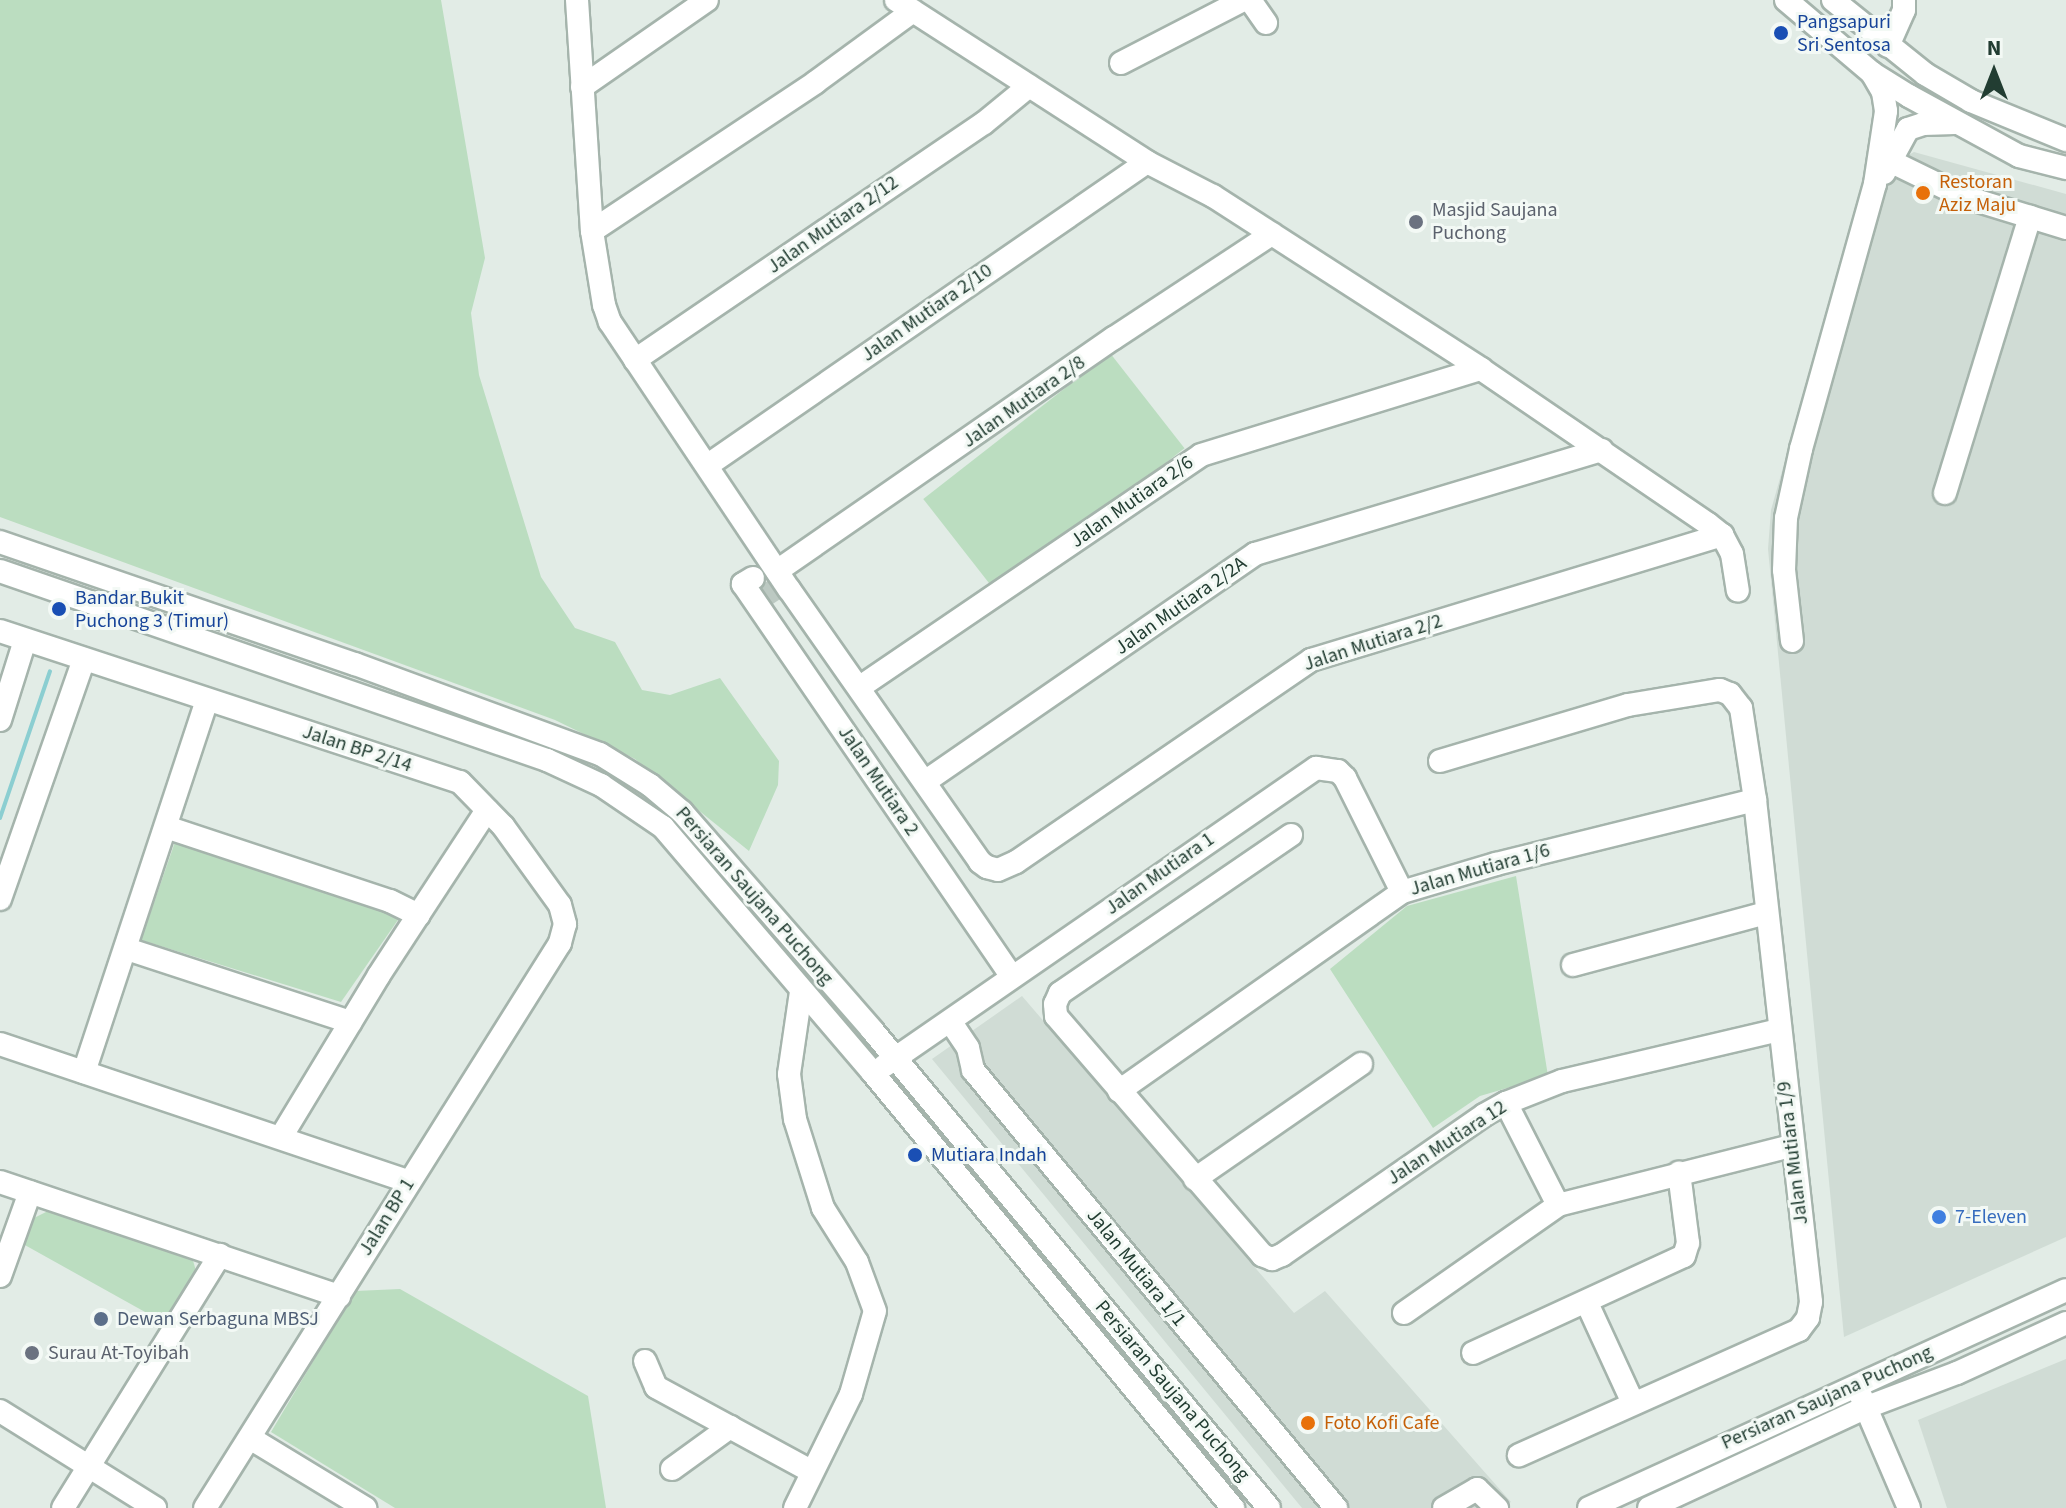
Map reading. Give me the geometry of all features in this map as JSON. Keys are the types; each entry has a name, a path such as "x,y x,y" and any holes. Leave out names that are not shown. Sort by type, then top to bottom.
{"street":[{"path":"577,0 592,231 604,305 635,360 708,465 767,586 860,687 926,781"},
{"path":"582,87 707,0"},
{"path":"1121,63 1243,0"},
{"path":"1250,0 1266,23"},
{"path":"1786,0 1872,73 2019,156 2066,168"},
{"path":"1833,0 1925,74 1971,101 2066,140"},
{"path":"1888,46 1904,10 1904,0"},
{"path":"592,231 816,82 905,5 1147,162 1213,196 1602,450 1722,535 1732,554 1738,591"},
{"path":"1792,641 1784,570 1786,518 1812,408 1875,184 1886,111 1883,92 1872,73"},
{"name":"Jalan Mutiara 2/12","path":"635,360 984,123 1029,86"},
{"path":"1875,184 1892,162 1908,129 1923,124 1956,123"},
{"name":"Jalan Mutiara 2/10","path":"708,465 1147,162"},
{"path":"1892,162 1962,196 2066,228"},
{"path":"1945,493 2030,217"},
{"name":"Jalan Mutiara 2/8","path":"767,586 1114,338 1272,234"},
{"name":"Jalan Mutiara 2/6","path":"860,687 1201,455 1481,369"},
{"name":"Jalan Mutiara 2/2A","path":"926,781 1255,554 1602,450"},
{"name":"Jalan Mutiara 2/2","path":"926,781 980,862 998,870 1016,862 1311,660 1722,535"},
{"name":"Persiaran Saujana Puchong","path":"0,542 355,664 600,754 650,785 682,812 895,1058 1269,1508"},
{"name":"Persiaran Saujana Puchong","path":"0,571 471,733 601,785 663,827 873,1073 1233,1508"},
{"name":"Jalan Mutiara 2","path":"767,586 1012,977"},
{"name":"Jalan BP 2/14","path":"0,631 460,782 503,826 560,905 565,924"},
{"path":"0,720 25,640"},
{"path":"0,899 84,659"},
{"name":"Jalan Mutiara 1/9","path":"1440,761 1628,705 1708,690 1730,694 1741,708 1755,800 1811,1302 1808,1318 1799,1330 1519,1455"},
{"path":"84,1072 207,700"},
{"name":"Jalan Mutiara 1","path":"873,1073 1316,768 1338,771 1345,778 1402,892"},
{"name":"Jalan Mutiara 1/6","path":"1119,1091 1402,892 1496,864 1755,800"},
{"path":"281,1137 350,1022 487,810"},
{"path":"166,827 390,901 419,915"},
{"path":"1291,835 1060,993 1055,1004 1056,1016 1195,1179 1361,1064"},
{"path":"1573,965 1766,913"},
{"name":"Jalan BP 1","path":"205,1508 560,943 565,924"},
{"path":"127,949 350,1022"},
{"path":"795,1508 851,1394 875,1311 857,1262 823,1208 795,1119 789,1074 801,992"},
{"name":"Jalan Mutiara 1/1","path":"950,1021 968,1048 973,1070 1336,1508"},
{"name":"Jalan Mutiara 12","path":"1195,1179 1262,1255 1272,1259 1506,1103 1562,1081 1779,1030"},
{"path":"0,1044 409,1182"},
{"path":"1506,1103 1558,1205"},
{"path":"1404,1313 1558,1205 1792,1146"},
{"path":"1473,1353 1684,1256 1688,1243 1679,1173"},
{"path":"0,1182 339,1296"},
{"path":"0,1276 30,1192"},
{"path":"63,1508 220,1255"},
{"name":"Persiaran Saujana Puchong","path":"1589,1508 2066,1290"},
{"path":"1587,1303 1633,1403"},
{"name":"Persiaran Saujana Puchong","path":"1649,1508 1867,1407 1957,1373 2066,1323"},
{"path":"645,1361 656,1387 811,1471"},
{"path":"1855,1384 1909,1508"},
{"path":"0,1411 155,1508"},
{"path":"672,1469 730,1427"},
{"path":"250,1438 358,1506"},
{"path":"1444,1508 1477,1489 1497,1508"}],"shaded area":[{"path":"1914,152 2066,194 2066,1237 1844,1337 1768,549 1771,510 1865,179"},
{"path":"1022,996 1294,1313 1325,1291 1511,1502 1498,1508 1302,1508 932,1059"},
{"path":"2066,1359 2066,1508 1947,1508 1918,1420"}],"green space":[{"path":"0,0 441,0 485,258 471,313 479,375 541,577 575,628 615,642 642,690 670,695 720,678 779,761 778,785 749,851 635,759 555,720 0,517"},
{"path":"1110,353 1184,448 998,594 923,499"},
{"path":"175,842 390,910 400,917 341,1002 141,940"},
{"path":"1516,876 1548,1076 1480,1096 1433,1128 1330,969 1407,906"},
{"path":"48,1211 192,1257 196,1271 163,1322 23,1244 32,1219"},
{"path":"400,1289 588,1396 606,1508 395,1508 271,1432 355,1291"}],"waterway":[{"path":"0,818 50,671"}],"tunnel":[{"path":"765,596 774,590"}],"place":[{"name":"Pangsapuri Sri Sentosa","path":"1781,33"},
{"name":"Restoran Aziz Maju","path":"1923,193"},
{"name":"Masjid Saujana Puchong","path":"1416,222"},
{"name":"Bandar Bukit Puchong 3 (Timur)","path":"59,609"},
{"name":"Mutiara Indah","path":"915,1155"},
{"name":"7-Eleven","path":"1939,1217"},
{"name":"Dewan Serbaguna MBSJ","path":"101,1319"},
{"name":"Surau At-Toyibah","path":"32,1353"},
{"name":"Foto Kofi Cafe","path":"1308,1423"}]}
